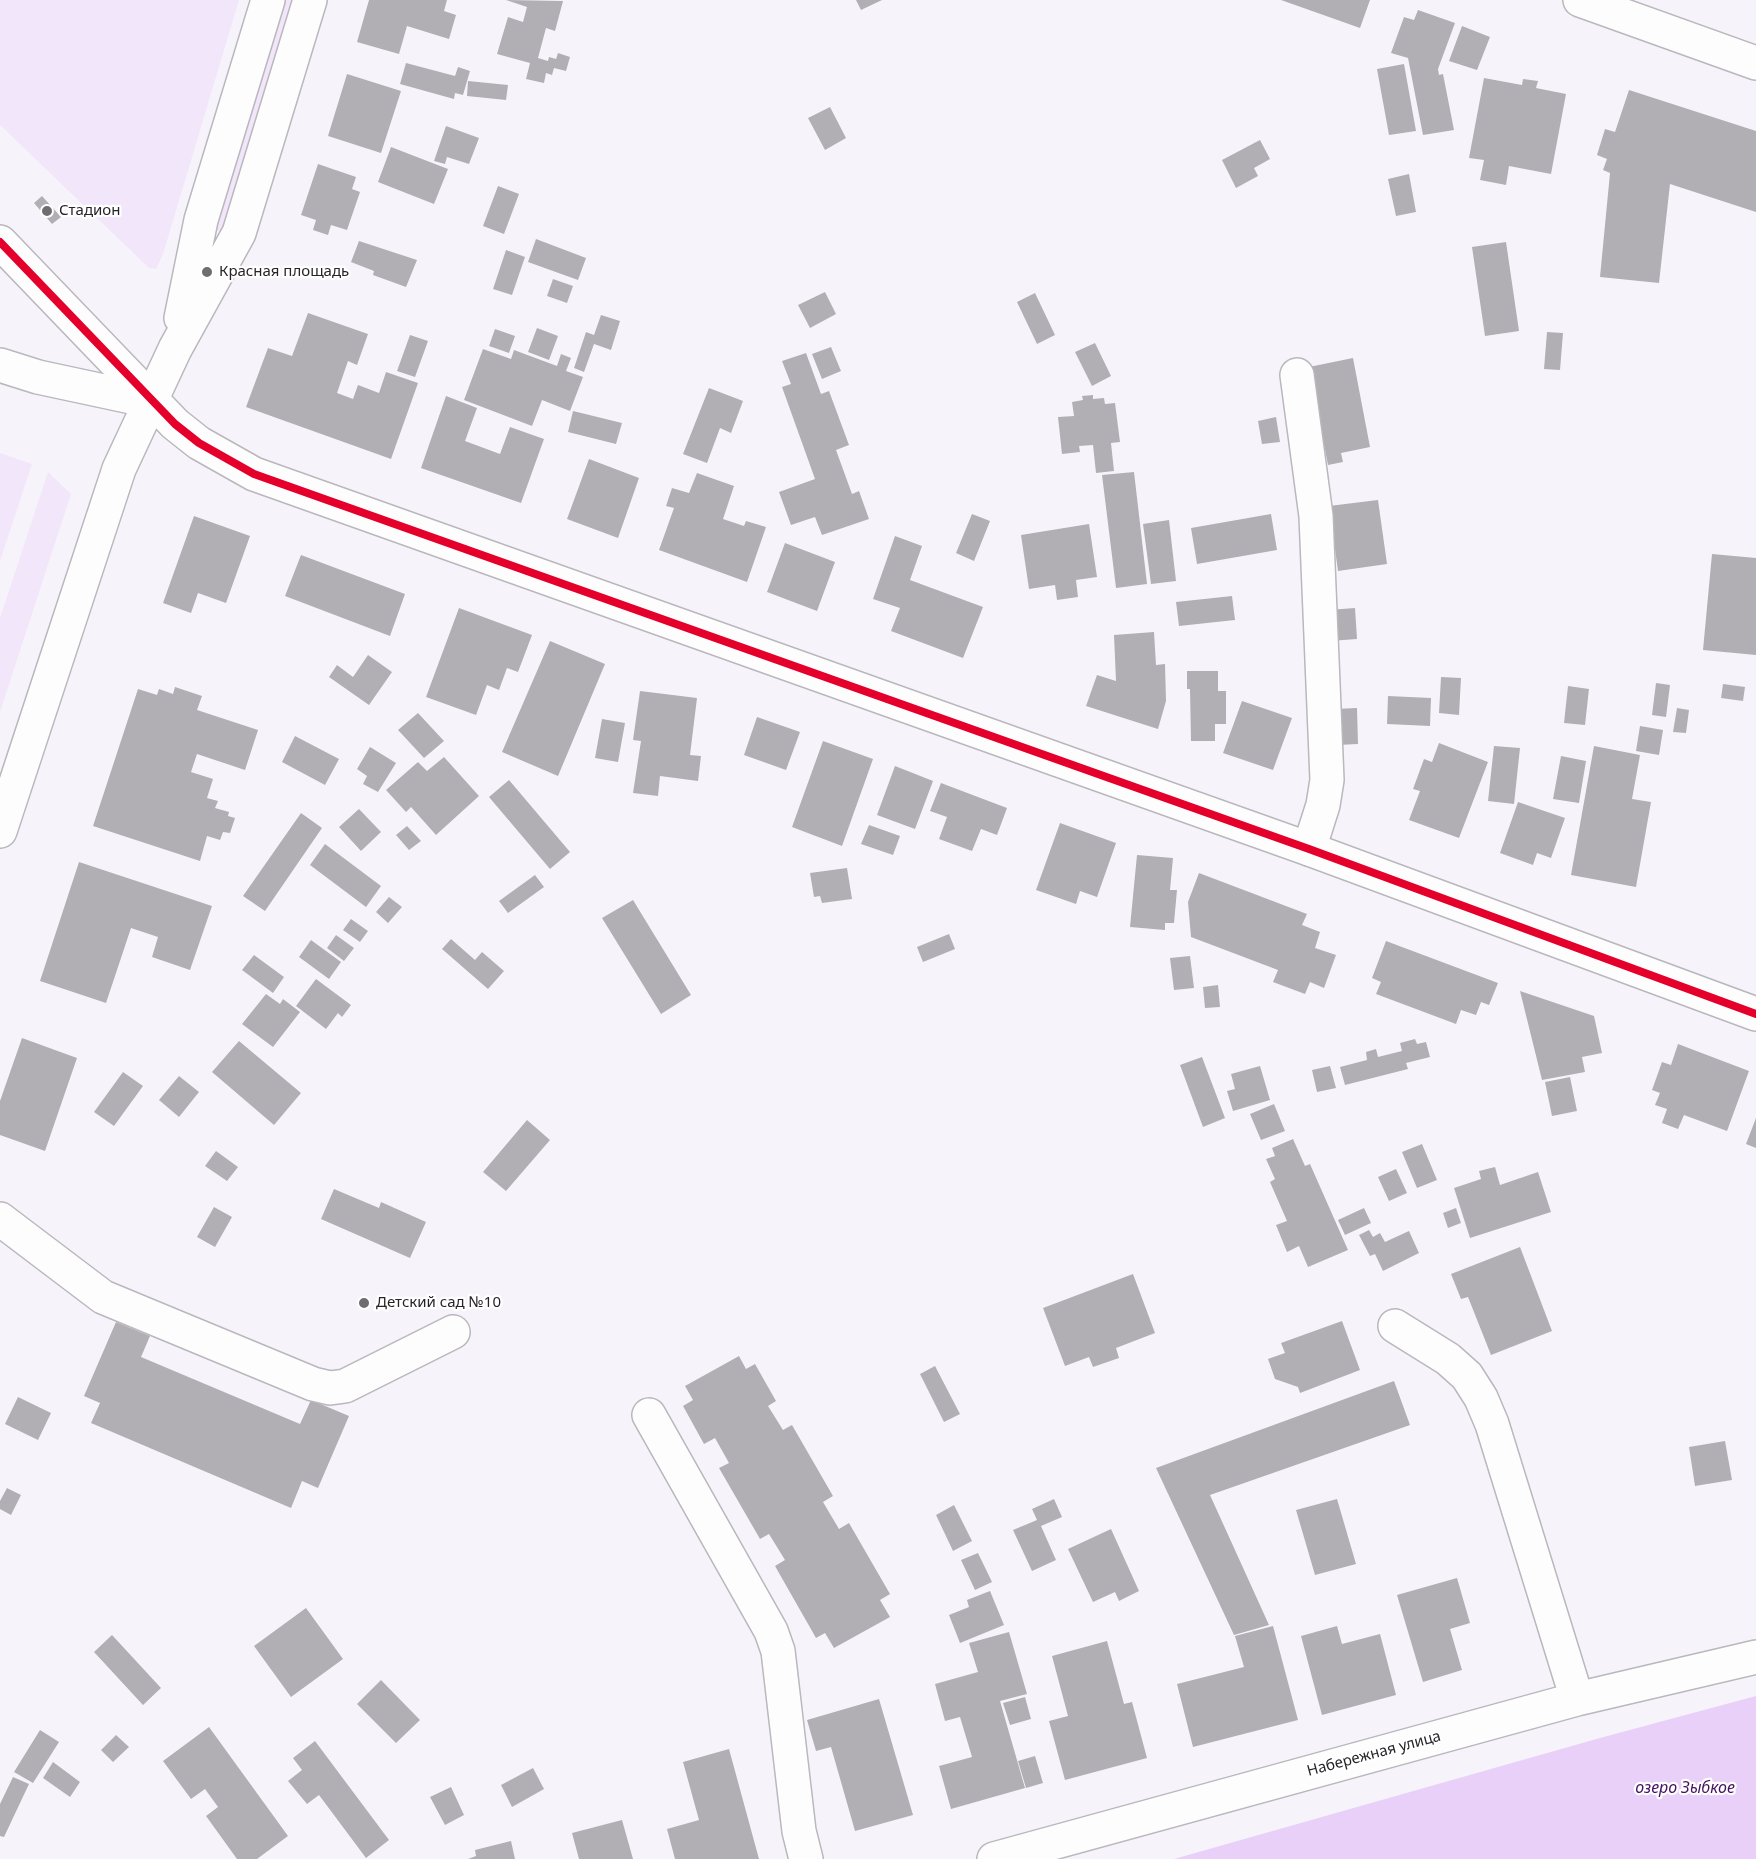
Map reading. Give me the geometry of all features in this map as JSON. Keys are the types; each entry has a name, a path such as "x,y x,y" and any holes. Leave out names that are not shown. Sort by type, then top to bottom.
{"street":[{"path":"175,349 201,220 268,0"},
{"path":"0,831 119,469 175,349 239,233 310,0"},
{"path":"1580,0 1756,63"},
{"path":"0,242 150,401 199,443 254,474 285,487 1309,849 1756,1014"},
{"path":"0,365 38,377 150,401"},
{"path":"1297,375 1316,516 1327,780 1323,805 1309,849"},
{"path":"0,1220 112,1302 313,1384 330,1388 345,1386 453,1332"},
{"path":"1395,1326 1448,1359 1467,1376 1480,1398 1492,1424 1577,1699"},
{"path":"650,1414 771,1631 778,1651 799,1831 806,1859"},
{"name":"Набережная улица","path":"994,1859 1577,1699 1756,1658"}],"shaded area":[{"path":"0,0 239,0 163,254 156,269 149,268 0,125"},
{"path":"283,0 295,0 223,232 220,232 214,227"},
{"path":"0,453 32,464 0,561"},
{"path":"48,472 71,494 0,712 0,618"}],"water":[{"name":"озеро Зыбкое","path":"1756,1696 1756,1859 1174,1859 1600,1738"}],"building":[{"path":"369,0 447,0 444,11 456,15 449,39 407,26 399,54 357,42"},
{"path":"506,0 563,1 555,31 546,28 538,58 548,61 549,57 556,59 558,53 570,57 566,71 554,68 552,75 546,73 544,83 526,79 530,63 497,54 508,17 523,22 527,7"},
{"path":"856,0 882,0 861,10"},
{"path":"1281,0 1370,0 1360,28"},
{"path":"1418,10 1455,23 1438,69 1439,75 1443,74 1454,130 1423,135 1408,58 1391,53 1404,17 1414,20"},
{"path":"1462,26 1490,37 1477,70 1449,61"},
{"path":"406,63 455,76 458,67 470,71 463,95 455,93 454,99 400,84"},
{"path":"1404,64 1416,131 1389,135 1377,69"},
{"path":"347,74 401,91 381,153 328,136"},
{"path":"1484,78 1522,85 1523,79 1538,81 1536,88 1566,94 1551,174 1509,166 1506,185 1480,180 1484,160 1469,158"},
{"path":"468,81 508,85 506,100 467,96"},
{"path":"1629,90 1756,131 1756,212 1670,184 1659,283 1600,277 1610,173 1603,170 1607,159 1597,155 1605,129 1615,132"},
{"path":"830,107 846,138 825,150 808,118"},
{"path":"446,126 479,138 469,164 447,157 445,164 434,161"},
{"path":"1260,140 1270,159 1254,168 1258,176 1236,188 1222,160"},
{"path":"391,147 448,169 434,204 378,182"},
{"path":"318,164 356,177 352,189 360,192 347,230 331,225 328,235 313,230 316,220 301,215"},
{"path":"1409,174 1416,212 1396,216 1388,179"},
{"path":"498,186 519,194 504,234 483,226"},
{"path":"42,196 61,217 52,224 34,203"},
{"path":"536,239 586,258 578,280 528,262"},
{"path":"359,241 417,260 406,287 373,275 374,271 351,262"},
{"path":"1506,242 1519,331 1485,336 1472,247"},
{"path":"506,250 525,257 512,295 493,289"},
{"path":"553,279 573,286 567,303 547,296"},
{"path":"825,292 836,314 810,328 798,305"},
{"path":"1035,293 1055,335 1037,344 1017,302"},
{"path":"308,313 368,334 357,365 348,361 337,393 353,399 358,385 379,393 386,372 418,383 391,459 246,407 268,348 292,356"},
{"path":"601,315 620,321 611,350 594,344 584,372 574,368 586,332 594,335"},
{"path":"537,328 558,336 549,360 528,352"},
{"path":"495,329 515,336 509,353 489,346"},
{"path":"1547,332 1563,333 1560,370 1544,369"},
{"path":"410,335 428,341 415,377 397,371"},
{"path":"1095,343 1111,376 1092,386 1075,352"},
{"path":"831,347 841,371 822,379 812,354"},
{"path":"483,349 511,359 514,350 557,366 561,354 571,358 566,371 583,377 570,411 542,400 532,426 464,400"},
{"path":"806,353 821,394 829,391 849,445 836,450 852,494 859,491 869,519 822,535 815,517 791,525 779,492 815,479 782,387 791,384 782,361"},
{"path":"1353,358 1370,447 1341,453 1343,462 1328,465 1309,367"},
{"path":"709,388 743,401 731,433 720,428 707,463 683,454"},
{"path":"1093,395 1093,399 1104,398 1105,404 1115,403 1120,442 1111,443 1114,471 1096,473 1093,445 1079,446 1080,452 1062,454 1058,417 1074,416 1072,402 1083,400 1082,396"},
{"path":"446,396 477,408 465,441 500,454 510,427 544,439 521,503 421,468"},
{"path":"573,411 622,423 616,444 568,432"},
{"path":"1276,417 1280,442 1262,444 1258,421"},
{"path":"589,459 639,478 618,538 567,519"},
{"path":"1134,472 1147,584 1116,588 1102,475"},
{"path":"697,473 734,486 723,519 744,526 746,521 766,527 747,582 659,550 674,508 666,506 672,488 689,493"},
{"path":"1378,500 1387,564 1338,571 1329,506"},
{"path":"972,514 990,521 974,561 956,553"},
{"path":"1271,514 1277,550 1197,564 1191,528"},
{"path":"194,516 250,536 226,603 198,593 191,613 163,603"},
{"path":"1169,520 1176,581 1151,584 1143,524"},
{"path":"1089,524 1097,577 1076,580 1078,597 1057,600 1055,585 1029,589 1021,535"},
{"path":"895,536 922,546 910,580 983,607 963,658 891,631 900,608 873,599"},
{"path":"785,543 835,562 817,611 767,592"},
{"path":"1712,554 1756,558 1756,655 1703,650"},
{"path":"301,555 405,594 390,636 285,596"},
{"path":"1232,596 1235,620 1179,626 1176,602"},
{"path":"459,608 532,635 518,672 507,668 499,690 487,685 476,715 426,697"},
{"path":"1355,608 1357,639 1330,641 1328,610"},
{"path":"1154,632 1156,665 1165,664 1166,701 1158,729 1086,706 1097,675 1116,681 1114,635"},
{"path":"550,641 605,664 558,776 502,752"},
{"path":"368,655 392,672 369,705 329,677 337,665 353,677"},
{"path":"1187,671 1218,671 1218,691 1226,691 1226,724 1215,724 1215,741 1191,741 1190,689 1187,689"},
{"path":"1441,677 1461,678 1459,715 1439,713"},
{"path":"1656,683 1670,685 1666,717 1652,715"},
{"path":"1723,684 1745,687 1743,701 1721,698"},
{"path":"1568,686 1589,689 1585,725 1564,723"},
{"path":"175,687 202,696 197,710 258,730 245,770 197,754 191,772 213,779 207,798 218,801 215,808 229,812 228,816 235,818 230,833 223,832 220,840 207,836 200,861 93,826 138,689 157,695 159,689 173,694"},
{"path":"640,691 697,698 690,755 701,756 698,781 660,776 658,796 633,793 641,741 633,740"},
{"path":"1388,696 1431,698 1430,726 1387,724"},
{"path":"1242,701 1292,718 1273,770 1223,753"},
{"path":"1357,708 1358,744 1337,745 1335,709"},
{"path":"1677,708 1689,710 1686,733 1673,732"},
{"path":"418,713 444,741 424,758 398,730"},
{"path":"757,717 800,732 786,770 744,755"},
{"path":"602,719 625,723 618,762 595,758"},
{"path":"1640,726 1663,730 1659,755 1636,751"},
{"path":"295,736 339,759 325,785 282,762"},
{"path":"823,741 873,759 842,846 792,827"},
{"path":"1439,743 1488,762 1459,838 1409,820 1420,791 1413,789 1424,759 1432,762"},
{"path":"1494,746 1520,748 1514,804 1488,801"},
{"path":"1594,746 1640,755 1632,799 1651,802 1636,887 1571,875"},
{"path":"370,747 396,763 378,792 363,784 367,776 357,769"},
{"path":"1561,756 1586,761 1579,803 1553,799"},
{"path":"444,757 479,796 436,835 411,807 406,812 386,790 418,762 427,771"},
{"path":"895,766 933,781 915,829 877,815"},
{"path":"509,780 570,852 550,869 489,797"},
{"path":"941,783 1007,808 997,835 981,829 972,851 939,839 947,817 930,811"},
{"path":"1518,802 1565,818 1551,858 1537,853 1533,865 1500,853"},
{"path":"359,809 381,832 361,851 339,827"},
{"path":"301,813 322,828 265,911 243,896"},
{"path":"1060,823 1116,843 1097,897 1080,891 1076,904 1036,890"},
{"path":"869,825 900,836 893,855 861,844"},
{"path":"407,826 421,841 409,850 396,835"},
{"path":"325,844 381,886 366,907 310,865"},
{"path":"1137,855 1173,858 1170,890 1177,890 1174,923 1165,923 1165,930 1130,927"},
{"path":"79,862 212,906 190,970 152,957 158,937 131,928 106,1003 40,981"},
{"path":"847,868 852,899 822,903 820,896 814,897 810,873"},
{"path":"1199,873 1307,914 1302,925 1320,932 1315,948 1336,955 1324,988 1310,982 1305,994 1273,982 1278,970 1191,937 1188,902"},
{"path":"535,875 544,887 508,913 499,901"},
{"path":"389,897 402,907 388,923 376,912"},
{"path":"633,900 691,995 661,1014 602,918"},
{"path":"351,919 368,931 360,942 343,930"},
{"path":"949,934 955,949 923,962 917,947"},
{"path":"336,935 354,948 344,961 327,948"},
{"path":"451,939 475,960 482,952 504,971 488,989 442,949"},
{"path":"311,940 341,962 329,979 299,957"},
{"path":"1386,941 1498,983 1489,1005 1481,1002 1476,1015 1461,1010 1456,1024 1376,994 1381,982 1372,978"},
{"path":"254,955 284,977 273,993 242,970"},
{"path":"1190,956 1194,988 1174,990 1170,958"},
{"path":"316,979 351,1005 342,1017 338,1013 326,1029 296,1006"},
{"path":"1218,985 1220,1007 1205,1008 1203,987"},
{"path":"1520,991 1594,1016 1602,1053 1582,1057 1585,1072 1542,1080"},
{"path":"266,994 280,1004 283,999 300,1012 273,1047 242,1024"},
{"path":"22,1038 77,1058 45,1151 0,1135 0,1101"},
{"path":"1415,1039 1417,1044 1426,1042 1430,1057 1406,1063 1408,1069 1345,1085 1340,1067 1367,1060 1366,1052 1376,1049 1378,1057 1402,1051 1400,1043"},
{"path":"239,1041 301,1093 274,1125 212,1072"},
{"path":"1678,1044 1749,1071 1727,1131 1684,1115 1678,1129 1662,1123 1667,1109 1655,1105 1660,1093 1652,1090 1662,1062 1671,1065"},
{"path":"1202,1057 1225,1118 1203,1127 1180,1065"},
{"path":"1260,1066 1270,1100 1233,1111 1227,1091 1235,1089 1231,1074"},
{"path":"1330,1066 1336,1088 1317,1092 1312,1070"},
{"path":"123,1072 143,1086 114,1126 94,1112"},
{"path":"179,1076 199,1092 179,1117 159,1100"},
{"path":"1570,1077 1577,1111 1552,1116 1545,1082"},
{"path":"1274,1104 1285,1131 1261,1140 1250,1114"},
{"path":"1756,1118 1756,1148 1746,1144"},
{"path":"527,1120 550,1140 506,1191 483,1172"},
{"path":"1293,1139 1305,1166 1310,1164 1348,1250 1308,1267 1299,1246 1287,1252 1276,1225 1287,1221 1270,1182 1275,1179 1266,1159 1275,1156 1272,1148"},
{"path":"1422,1144 1437,1180 1417,1188 1402,1152"},
{"path":"216,1151 238,1167 227,1181 205,1166"},
{"path":"1495,1167 1500,1185 1538,1172 1551,1212 1470,1238 1454,1188 1481,1179 1479,1171"},
{"path":"1396,1169 1407,1193 1389,1201 1378,1177"},
{"path":"334,1189 379,1208 381,1202 426,1222 410,1258 321,1219"},
{"path":"214,1207 232,1217 215,1247 197,1237"},
{"path":"1364,1208 1371,1223 1345,1235 1338,1220"},
{"path":"1456,1208 1461,1223 1448,1228 1443,1213"},
{"path":"1369,1230 1373,1237 1380,1233 1385,1242 1409,1231 1419,1253 1383,1271 1375,1254 1370,1256 1359,1235"},
{"path":"1520,1247 1552,1331 1491,1355 1468,1297 1461,1299 1451,1274"},
{"path":"1133,1274 1155,1333 1116,1348 1119,1358 1093,1367 1089,1357 1065,1366 1043,1308"},
{"path":"1342,1321 1360,1370 1300,1393 1298,1387 1275,1379 1268,1359 1285,1353 1281,1343"},
{"path":"116,1322 150,1336 141,1357 300,1424 311,1400 349,1416 318,1488 302,1481 291,1508 91,1423 100,1403 84,1396"},
{"path":"739,1356 746,1369 755,1364 776,1401 768,1406 783,1430 792,1425 833,1496 823,1502 839,1529 849,1523 890,1594 880,1600 890,1617 834,1648 825,1633 816,1638 775,1566 785,1560 769,1534 760,1539 719,1468 729,1463 715,1438 704,1444 683,1406 693,1400 685,1386"},
{"path":"935,1366 960,1414 944,1422 920,1374"},
{"path":"1394,1381 1410,1425 1210,1495 1269,1625 1234,1635 1156,1468"},
{"path":"18,1397 51,1413 38,1440 5,1424"},
{"path":"1725,1441 1732,1480 1695,1486 1689,1447"},
{"path":"7,1488 21,1495 11,1515 0,1509 0,1501"},
{"path":"1054,1499 1062,1517 1041,1526 1056,1560 1032,1571 1013,1530 1037,1520 1032,1509"},
{"path":"1337,1499 1356,1564 1315,1575 1296,1510"},
{"path":"954,1505 972,1541 953,1551 936,1515"},
{"path":"1111,1529 1139,1591 1119,1601 1115,1592 1093,1602 1068,1549"},
{"path":"978,1553 992,1582 975,1590 961,1560"},
{"path":"1457,1578 1470,1623 1450,1629 1462,1670 1423,1682 1397,1595"},
{"path":"990,1591 1004,1625 960,1643 949,1615 969,1607 967,1600"},
{"path":"306,1608 343,1659 291,1697 254,1646"},
{"path":"1273,1626 1298,1720 1193,1747 1177,1684 1244,1667 1235,1636"},
{"path":"1337,1626 1342,1644 1380,1634 1396,1695 1322,1715 1301,1636"},
{"path":"1009,1632 1027,1694 1000,1701 1025,1788 951,1809 939,1766 972,1757 960,1717 945,1721 935,1684 978,1672 969,1643"},
{"path":"112,1635 161,1688 143,1705 94,1652"},
{"path":"1107,1641 1124,1704 1132,1702 1147,1758 1065,1780 1049,1721 1068,1716 1052,1656"},
{"path":"381,1680 420,1720 396,1743 357,1704"},
{"path":"1025,1697 1031,1719 1010,1725 1003,1703"},
{"path":"879,1699 913,1815 855,1831 831,1747 816,1751 807,1720"},
{"path":"209,1727 288,1836 257,1859 237,1859 206,1816 218,1807 205,1789 191,1799 163,1761"},
{"path":"40,1730 59,1742 33,1783 14,1772"},
{"path":"116,1735 129,1747 113,1762 101,1750"},
{"path":"315,1741 389,1840 366,1858 319,1795 307,1804 288,1781 302,1770 293,1758"},
{"path":"729,1749 759,1859 675,1859 667,1829 699,1820 683,1762"},
{"path":"1035,1756 1043,1783 1026,1788 1018,1761"},
{"path":"53,1762 80,1782 70,1797 43,1778"},
{"path":"533,1768 544,1789 512,1807 501,1785"},
{"path":"13,1777 29,1784 4,1837 0,1836 0,1804"},
{"path":"451,1787 464,1815 445,1825 430,1797"},
{"path":"622,1820 633,1859 579,1859 572,1833"},
{"path":"511,1841 515,1859 468,1859 476,1856 475,1850"}],"transit line":[{"path":"0,242 175,424 199,443 254,474 1309,849 1756,1014"}],"place":[{"name":"Стадион","path":"47,211"},
{"name":"Красная площадь","path":"207,272"},
{"name":"Детский сад №10","path":"364,1303"}]}
